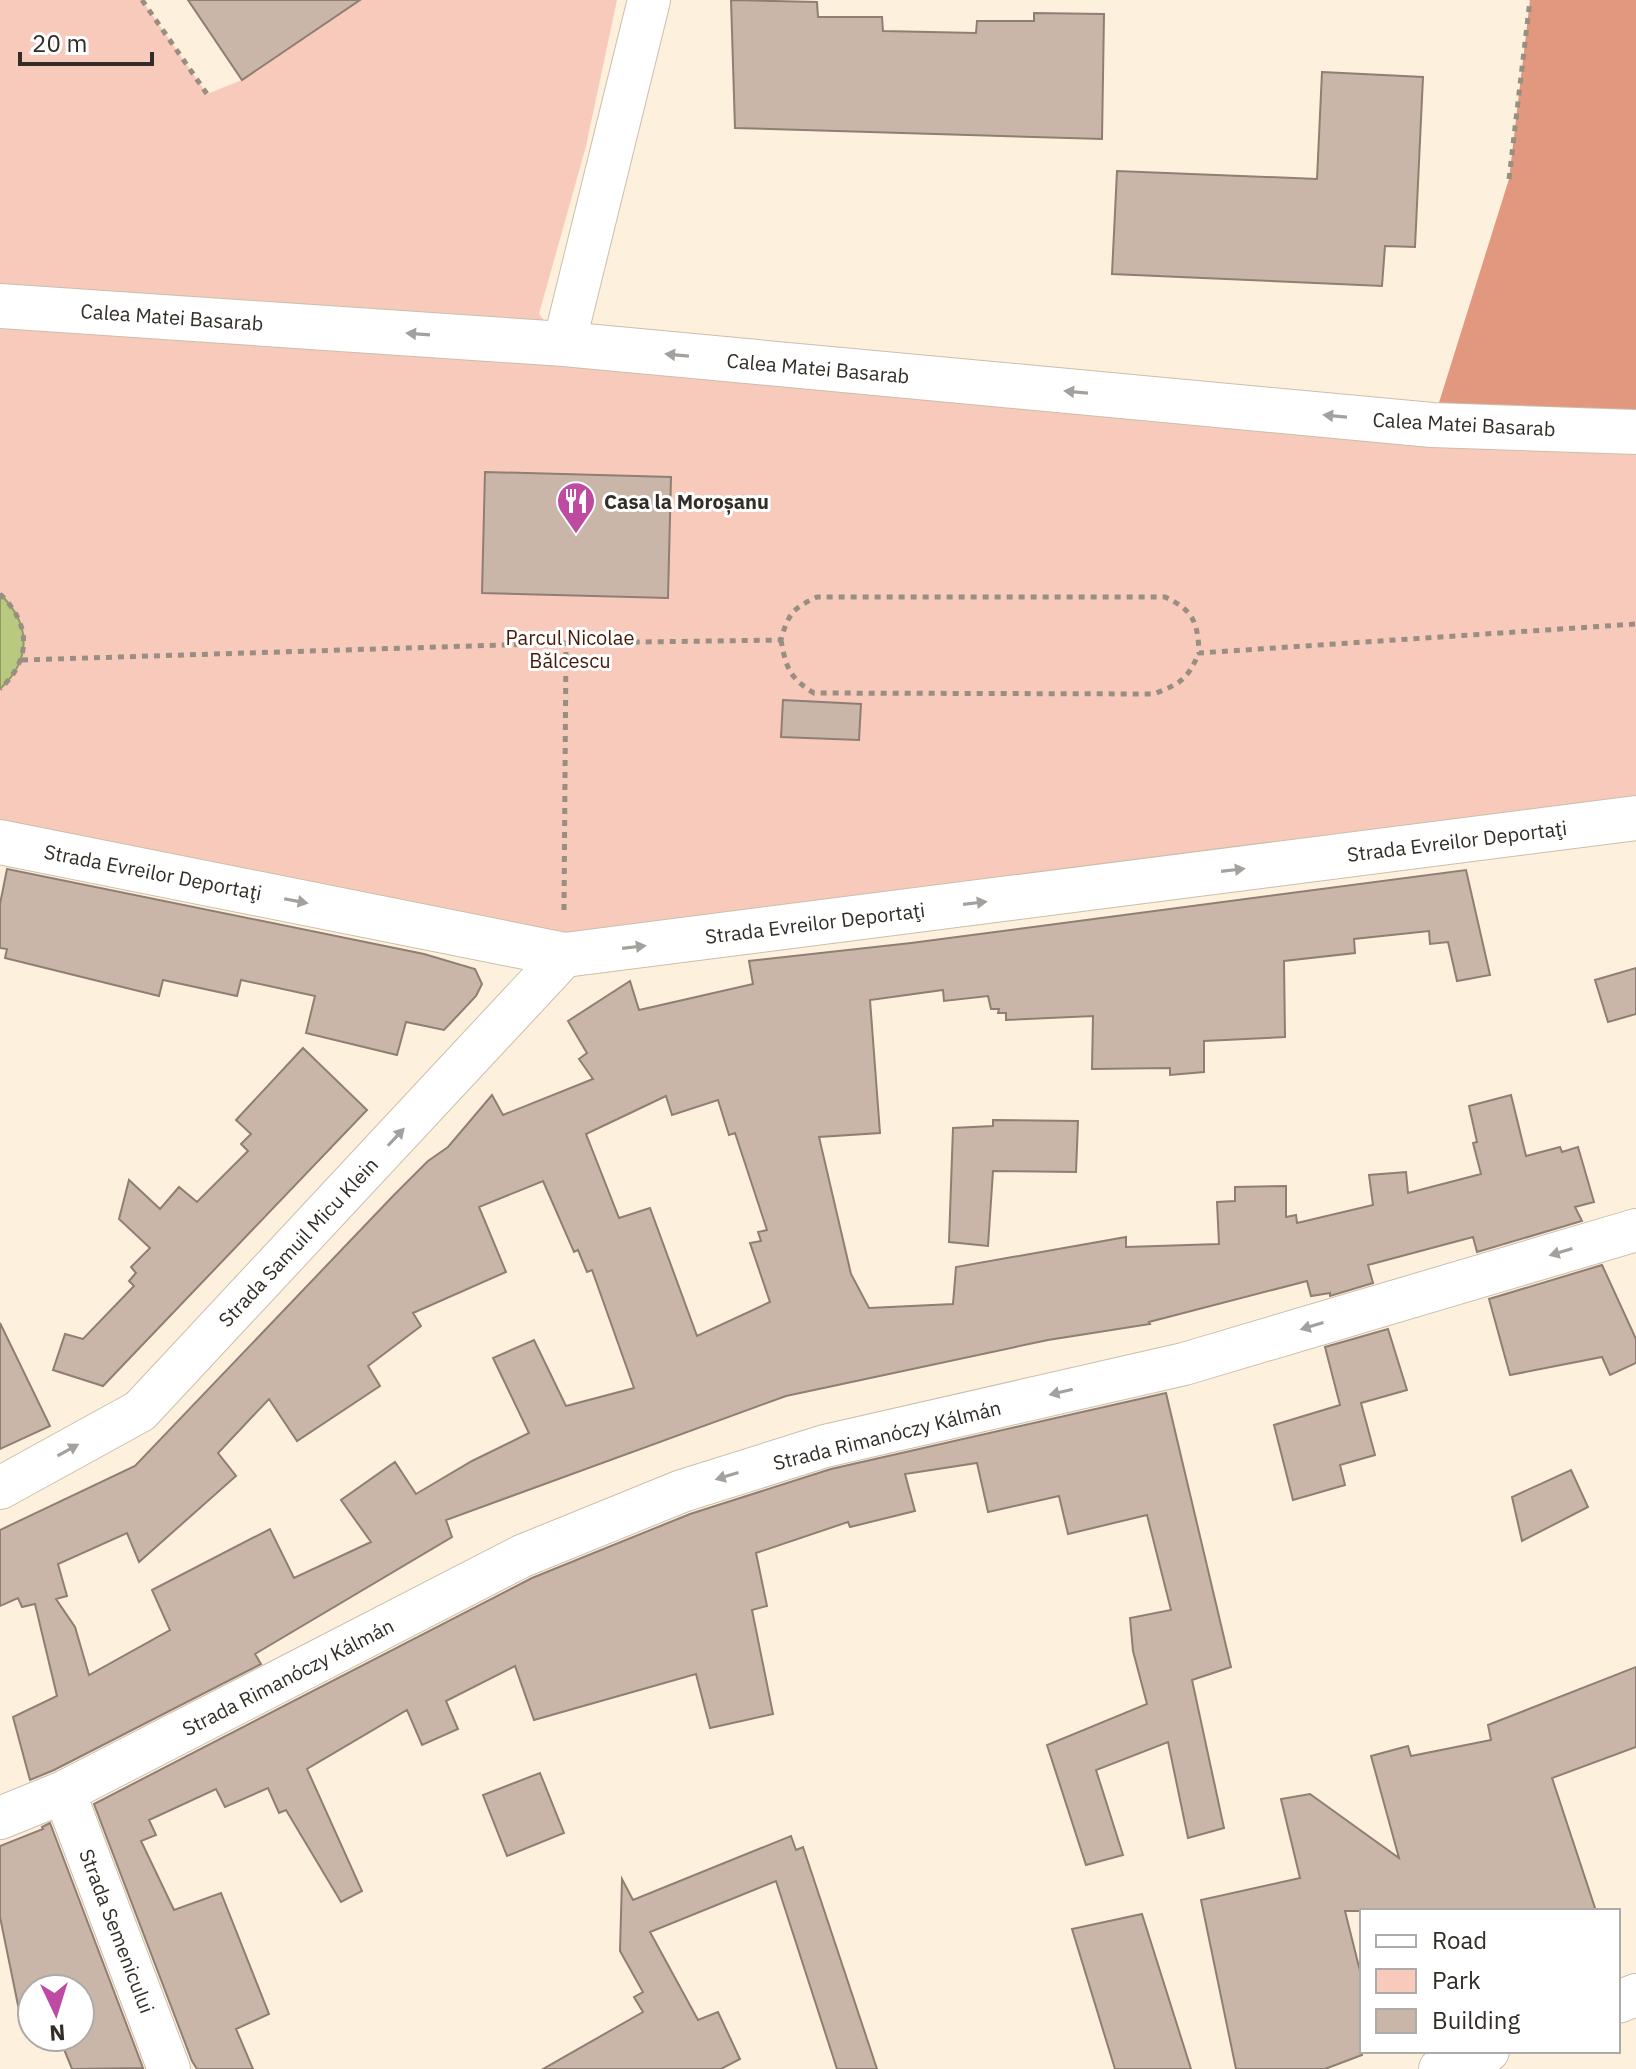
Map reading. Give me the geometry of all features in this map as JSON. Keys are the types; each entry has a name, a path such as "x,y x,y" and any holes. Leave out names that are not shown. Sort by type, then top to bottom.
{"main road":[{"name":"Calea Matei Basarab","path":"0,306 564,344 1432,425 1636,432"},
{"name":"Strada Evreilor Deportaţi","path":"0,842 565,955 1636,818"}],"street":[{"path":"564,344 649,0"},
{"name":"Strada Samuil Micu Klein","path":"0,1488 140,1411 565,955"},
{"name":"Strada Rimanóczy Kálmán","path":"0,1818 64,1792 522,1556 682,1491 825,1446 1184,1364 1636,1230"},
{"name":"Strada Semenicului","path":"64,1792 169,2069"},
{"path":"1440,2069 1483,2053"}],"path":[{"path":"142,0 207,94"},
{"path":"1509,179 1530,0"},
{"path":"0,594 12,605 21,622 24,641 22,660 0,689"},
{"path":"817,597 1165,597 1183,605 1192,617 1198,632 1199,653 1191,673 1176,685 1154,694 814,693 795,682 785,661 781,640 786,621 798,606 817,597"},
{"path":"1199,653 1636,624"},
{"path":"22,660 566,643 781,640"},
{"path":"565,955 566,643"}],"green space":[{"name":"Parcul Nicolae Bălcescu","path":"0,0 142,0 207,94 242,80 360,0 617,0 586,146 539,314 564,344 1636,432 1636,818 565,955 0,842"}],"shaded area":[{"path":"1530,0 1636,0 1636,432 1432,425 1509,179"},
{"path":"0,594 18,617 24,642 18,666 0,689"}],"building":[{"path":"188,0 360,0 242,80"},
{"path":"731,0 817,2 818,17 882,17 883,31 976,33 977,21 1034,21 1034,13 1104,14 1102,139 735,128"},
{"path":"1322,72 1423,77 1415,247 1385,246 1382,286 1112,274 1117,171 1317,179"},
{"name":"Casa la Moroșanu","path":"485,472 671,477 668,598 482,593"},
{"path":"783,700 861,704 859,740 781,737"},
{"path":"7,869 424,954 475,969 482,984 476,996 444,1030 406,1022 397,1055 306,1033 315,996 241,980 237,996 163,980 159,996 5,958 7,949 0,948 0,904"},
{"path":"1466,870 1490,975 1457,981 1448,942 1430,944 1429,931 1354,939 1355,953 1284,961 1285,1037 1204,1041 1204,1072 1170,1075 1170,1068 1092,1069 1093,1016 1006,1020 1006,1013 991,1009 988,996 944,1001 943,990 870,1000 880,1133 819,1137 851,1274 869,1308 953,1304 956,1267 1126,1237 1126,1247 1219,1244 1217,1202 1235,1201 1235,1187 1286,1186 1286,1217 1296,1215 1297,1223 1373,1205 1369,1175 1406,1172 1408,1193 1481,1174 1473,1143 1477,1142 1469,1106 1511,1095 1526,1156 1560,1147 1562,1152 1578,1147 1594,1202 1575,1207 1582,1221 1477,1252 1473,1237 1368,1265 1373,1283 1330,1296 1330,1293 1311,1296 1307,1281 1150,1324 1048,1340 786,1396 446,1520 452,1537 255,1654 261,1664 30,1780 13,1717 57,1696 35,1604 22,1607 18,1598 0,1606 0,1530 135,1466 393,1196 428,1161 448,1147 492,1095 503,1115 593,1079 579,1059 587,1053 568,1021 630,981 639,1010 753,984 749,961 911,943","holes":["666,1096 672,1115 718,1100 729,1135 735,1133 767,1230 758,1232 761,1241 750,1243 770,1302 697,1336 650,1208 619,1218 586,1134","543,1181 574,1252 578,1250 587,1272 592,1270 634,1388 566,1406 534,1340 493,1358 529,1433 472,1461 416,1494 395,1462 341,1500 371,1542 294,1578 270,1529 152,1590 170,1630 89,1675 75,1627 56,1599 67,1596 58,1564 127,1533 139,1562 236,1476 218,1453 269,1399 297,1441 380,1386 368,1366 421,1326 413,1313 506,1272 479,1207"]},
{"path":"1636,968 1636,1014 1608,1022 1595,980"},
{"path":"303,1048 367,1110 103,1386 53,1370 65,1334 83,1339 134,1286 129,1281 136,1273 131,1267 150,1248 119,1219 129,1180 160,1209 179,1187 197,1202 248,1151 241,1144 251,1134 236,1120"},
{"path":"993,1120 1078,1121 1076,1172 993,1171 988,1246 949,1242 953,1128 993,1126"},
{"path":"1602,1265 1636,1339 1636,1363 1610,1375 1602,1357 1510,1375 1489,1299"},
{"path":"0,1323 50,1426 0,1449"},
{"path":"1388,1329 1407,1390 1361,1403 1375,1455 1340,1465 1345,1485 1293,1500 1274,1425 1340,1405 1325,1347"},
{"path":"1166,1393 1231,1667 1192,1680 1224,1828 1188,1838 1168,1742 1096,1770 1123,1855 1086,1865 1047,1745 1147,1704 1133,1651 1130,1618 1171,1610 1147,1515 1068,1534 1059,1496 988,1512 977,1463 905,1474 915,1511 850,1527 848,1522 756,1553 767,1606 752,1610 773,1714 710,1728 696,1674 534,1720 515,1666 446,1701 458,1729 422,1745 407,1710 307,1769 362,1891 341,1902 286,1810 279,1813 268,1788 225,1807 216,1789 149,1820 156,1835 141,1841 174,1910 221,1893 269,2014 236,2029 253,2069 197,2069 94,1804 532,1578 690,1514 831,1469"},
{"path":"1571,1470 1588,1507 1522,1541 1512,1497"},
{"path":"1636,1667 1636,1747 1552,1778 1595,1909 1345,1911 1360,1971 1362,2055 1325,2069 1236,2069 1201,1900 1300,1878 1281,1799 1310,1794 1399,1858 1371,1756 1408,1746 1411,1756 1491,1740 1488,1725"},
{"path":"540,1773 564,1833 507,1856 483,1795"},
{"path":"50,1823 143,2068 72,2069 66,2053 96,2053 96,1973 16,1973 16,1995 0,1917 0,1846"},
{"path":"791,1836 796,1850 803,1847 877,2069 837,2069 776,1881 650,1932 698,2020 718,2012 740,2059 721,2069 543,2069 643,2012 634,1997 643,1992 620,1951 622,1879 633,1900"},
{"path":"1142,1914 1191,2069 1115,2069 1072,1929"}],"place":[{"name":"Casa la Moroșanu","path":"576,535"}]}
